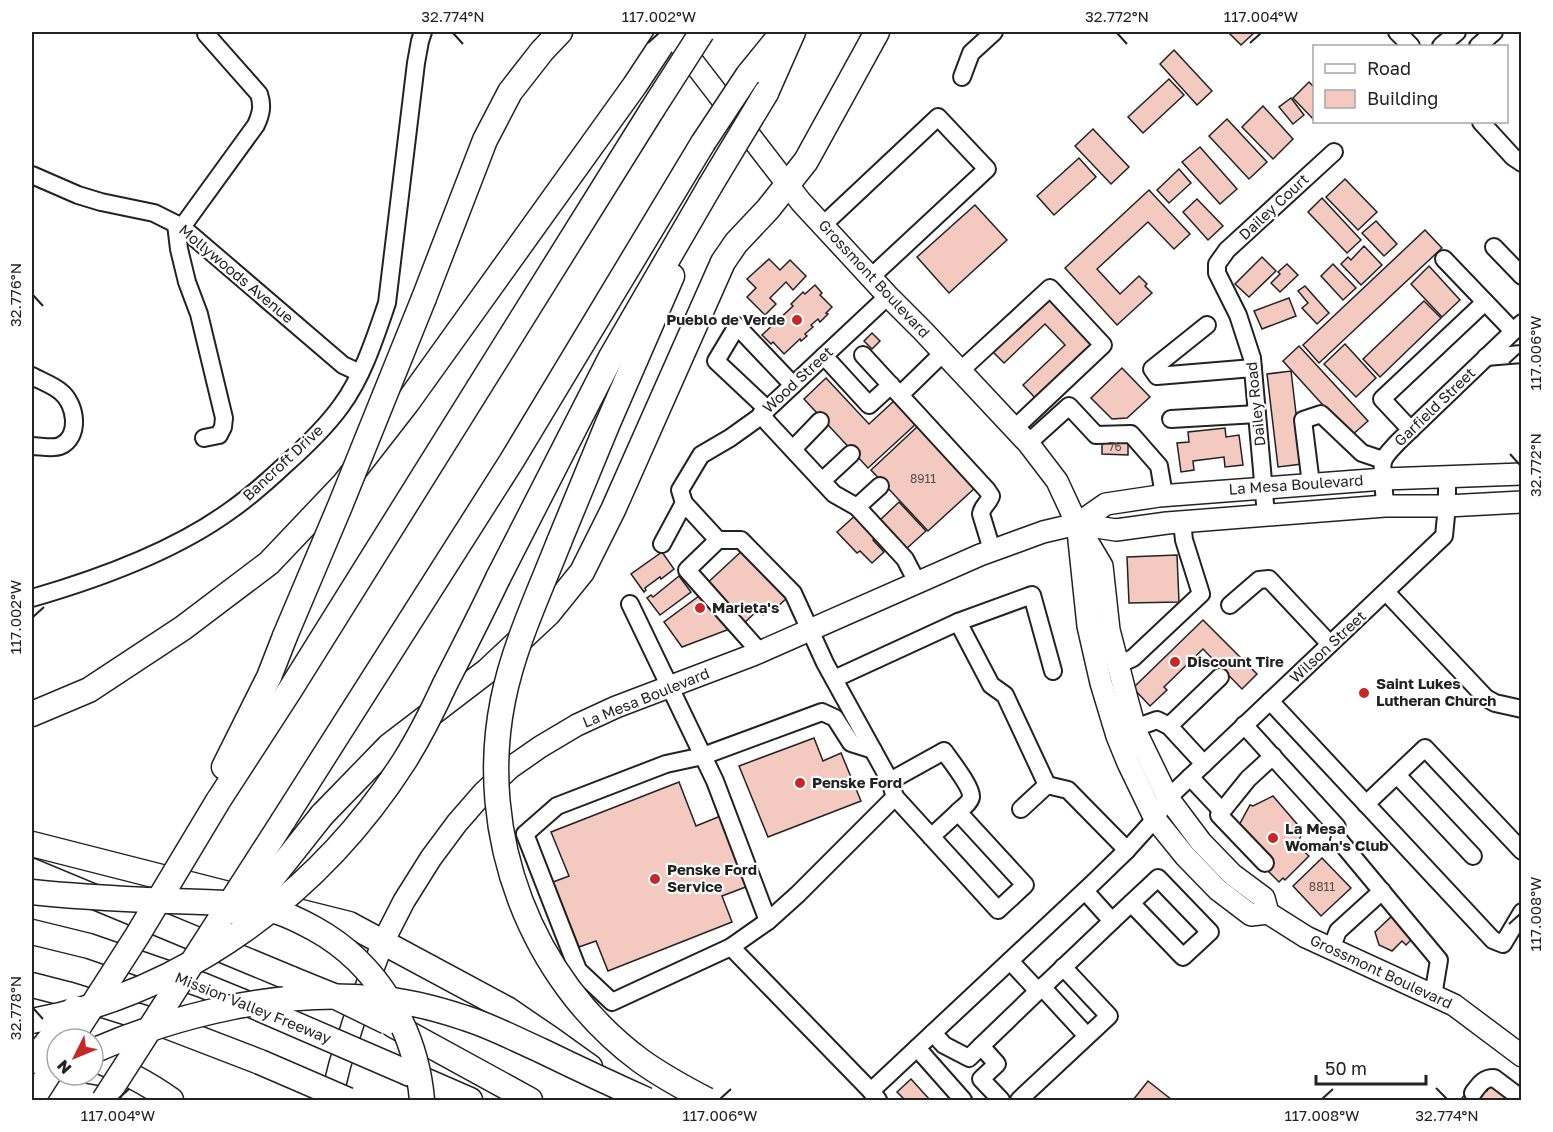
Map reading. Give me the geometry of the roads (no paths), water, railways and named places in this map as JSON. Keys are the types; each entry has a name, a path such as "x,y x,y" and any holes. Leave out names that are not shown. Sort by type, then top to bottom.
{"highway":[{"path":"218,801 224,767 269,677 336,517 485,140 510,92 560,32"},
{"path":"32,714 89,690 183,628 269,563 344,484 407,403 635,85 670,32"},
{"path":"79,1027 137,936 218,801 702,32"},
{"path":"32,1089 106,1101 175,988 511,462 703,143 748,75 783,32"},
{"path":"32,1021 123,995 162,978 226,943 261,918 308,879 344,841 376,802 406,759 430,716 611,357 766,93 793,32"},
{"path":"175,988 238,920 322,815 388,746 494,664 548,614 582,573 613,510 723,262 736,243 788,185 806,161 878,32"},
{"path":"707,1101 665,1078 640,1060 607,1032 560,978 525,915 512,879 503,840 496,785 496,758 503,700 512,665 608,423 710,186"},
{"path":"32,844 349,924 507,1009 635,1101"},
{"path":"32,871 334,996 387,1022 530,1101"},
{"path":"32,892 220,903 278,912 306,924 331,938 354,957 372,975 388,997 400,1018 414,1053 422,1101"},
{"name":"Mission Valley Freeway","path":"32,932 89,946 202,985 470,1101"},
{"path":"32,1061 137,936"},
{"path":"32,985 148,1019 260,1062 348,1101"},
{"path":"105,1045 176,1021 236,1007 293,998 373,998 435,1009 466,1018 647,1101"},
{"path":"105,1063 160,1092 171,1101"},
{"path":"32,1100 45,1080"}],"main road":[{"name":"Grossmont Boulevard","path":"670,32 788,185 888,296 1021,436 1057,481 1077,524 1102,566 1109,630 1135,729 1168,798 1201,842 1233,875 1264,898 1268,913"},
{"name":"La Mesa Boulevard","path":"331,1101 356,1014 383,942 404,901 431,858 484,792 510,768 577,725 616,707 760,652 992,550 1044,532 1077,524 1106,504 1164,495 1311,484 1384,470 1447,477 1521,474"},
{"name":"La Mesa Boulevard","path":"1077,524 1116,530 1182,522 1385,506 1448,506 1521,502"},
{"name":"Grossmont Boulevard","path":"1077,524 1088,626 1101,683 1117,736 1155,819 1185,856 1218,890 1251,915 1268,913 1306,937 1454,1005 1521,1056"}],"street":[{"name":"Bancroft Drive","path":"32,598 161,551 230,511 267,482 307,445 341,406 360,373 387,303 416,63 423,32"},
{"path":"962,77 971,53 994,32"},
{"path":"1397,32 1410,45"},
{"path":"1442,45 1457,32"},
{"path":"1479,45 1494,32"},
{"path":"204,438 219,435 224,418 198,314 178,249 179,225 256,125 261,114 262,103 259,94 206,34"},
{"path":"823,225 938,117 987,169 871,277"},
{"path":"1482,123 1521,163"},
{"name":"Dailey Court","path":"1217,264 1227,250 1334,152"},
{"name":"Mollywoods Avenue","path":"32,175 78,195 154,213 179,225 343,365 360,373"},
{"path":"1494,247 1521,276"},
{"path":"1444,259 1485,302 1517,327"},
{"name":"Dailey Road","path":"1217,264 1217,273 1238,315 1252,358 1266,515"},
{"path":"960,371 1050,288 1102,345 1021,436"},
{"name":"Wood Street","path":"684,503 680,490 701,454 730,438 764,412 888,296"},
{"path":"1411,430 1382,399 1485,302"},
{"path":"1207,325 1152,369 1157,376 1252,368"},
{"path":"793,385 736,326 716,361 764,412 768,423 834,494 857,507 905,559 917,582"},
{"name":"Garfield Street","path":"1384,470 1391,450 1517,327"},
{"path":"824,356 869,405 895,390 943,353"},
{"path":"863,354 991,496 981,509 981,514 992,550"},
{"path":"1486,357 1521,354"},
{"path":"32,376 62,392 71,404 74,418 71,435 59,447 32,446"},
{"path":"1021,436 1069,406 1095,435 1131,434 1159,466 1164,495"},
{"path":"1171,419 1257,414"},
{"path":"1311,484 1304,420 1321,414 1362,453 1384,470 1385,506"},
{"path":"793,449 820,421"},
{"path":"822,481 851,454"},
{"name":"Wilson Street","path":"874,1096 917,1048 1127,850 1155,819 1168,798 1444,536 1448,506 1447,477"},
{"path":"857,507 880,486"},
{"path":"662,544 684,503 718,540"},
{"path":"1118,664 1133,658 1201,594 1184,540 1182,522"},
{"path":"760,652 687,570 718,540 741,540 793,593 823,660 893,789 931,837 998,910 1025,885 958,812"},
{"path":"1230,605 1259,580 1269,579 1330,644"},
{"path":"1386,592 1486,698 1495,704 1521,709"},
{"path":"834,679 958,622 1032,595 1053,670"},
{"path":"630,603 715,780 768,921"},
{"path":"958,622 991,686 1005,694 1047,785"},
{"path":"1169,726 1220,677"},
{"path":"1270,702 1493,940 1503,944 1521,912"},
{"path":"873,750 851,743 835,718 822,712 703,756 666,764 557,806 525,834 578,970 612,1002 731,947 768,921 798,894 893,789 944,751 971,795 970,800 931,837"},
{"path":"1135,729 1157,720 1169,726 1204,764"},
{"path":"1244,726 1273,756 1338,833 1439,960 1433,996"},
{"path":"1366,804 1425,748 1521,851"},
{"path":"1265,863 1219,815 1248,779 1273,756"},
{"path":"1397,775 1473,856"},
{"path":"1190,777 1222,812"},
{"path":"1021,808 1047,785"},
{"path":"1047,785 1068,790 1127,850"},
{"path":"933,1033 944,1045 969,1058 1063,967 1131,903 1158,878 1210,932 1183,957 1131,903"},
{"path":"1085,891 1112,921"},
{"path":"1331,949 1338,931 1382,891"},
{"path":"731,947 874,1096"},
{"path":"1010,961 1043,987 1087,1036"},
{"path":"1019,1101 1108,1016 1063,967"},
{"path":"981,1046 997,1064 981,1079 1001,1101"},
{"path":"917,1048 963,1101"},
{"path":"1473,1093 1487,1078 1494,1078 1521,1099"}],"place":[{"name":"Pueblo de Verde","path":"797,320"},
{"name":"Marieta's","path":"700,608"},
{"name":"Discount Tire","path":"1175,662"},
{"name":"Saint Lukes Lutheran Church","path":"1364,693"},
{"name":"Penske Ford","path":"800,783"},
{"name":"La Mesa Woman's Club","path":"1273,838"},
{"name":"Penske Ford Service","path":"655,879"}]}
